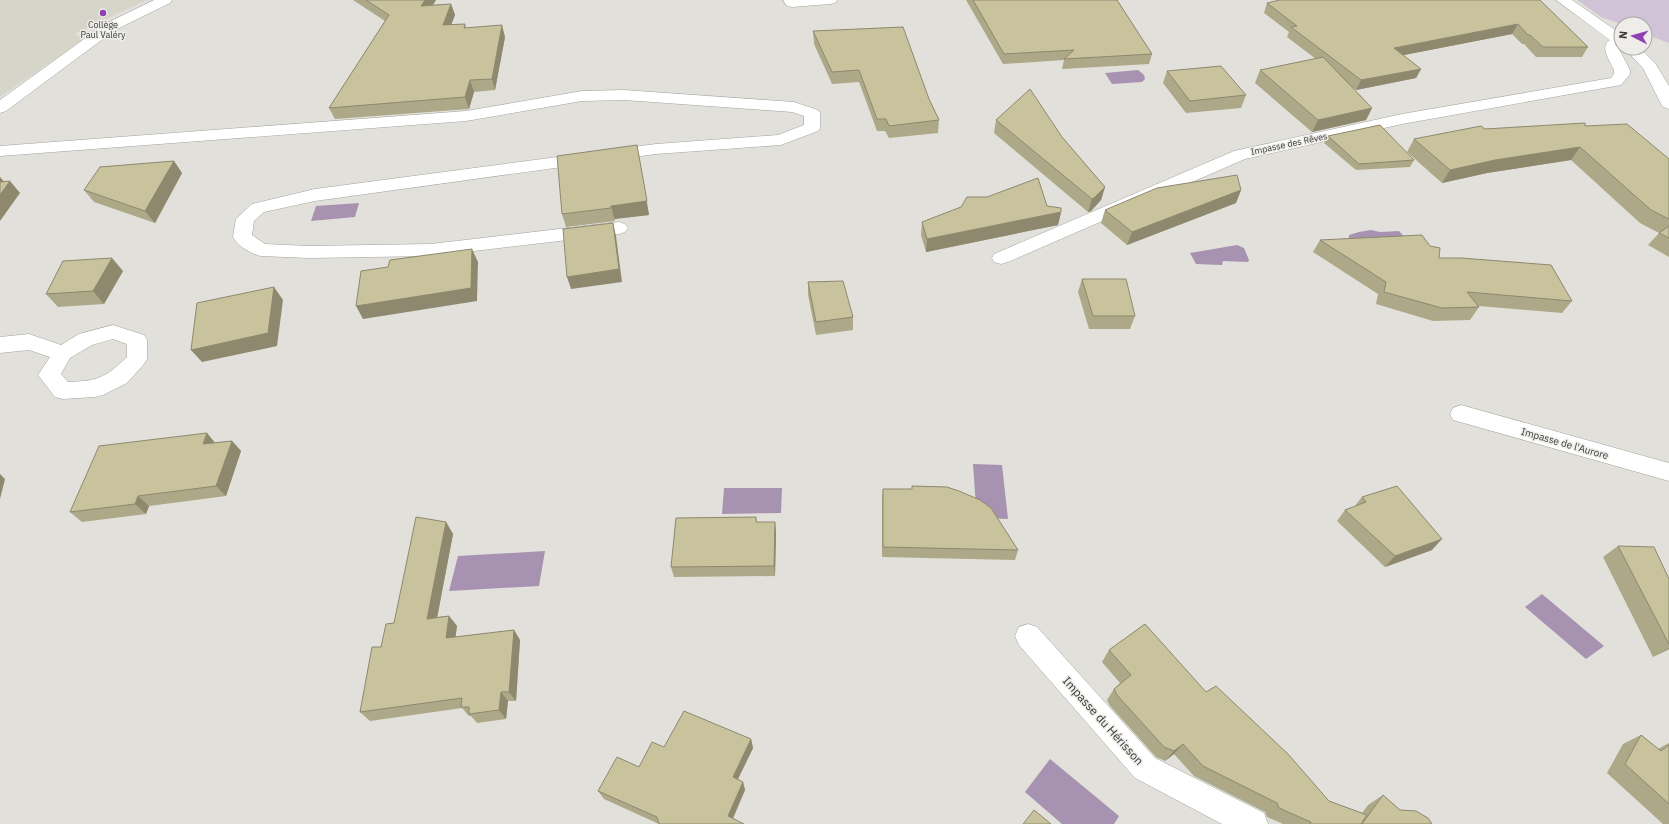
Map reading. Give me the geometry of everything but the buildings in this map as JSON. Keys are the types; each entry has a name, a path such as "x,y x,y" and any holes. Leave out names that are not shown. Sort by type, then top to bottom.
{"street":[{"path":"0,108 110,27 165,0"},
{"path":"790,0 792,3 830,0"},
{"path":"1563,0 1613,35"},
{"name":"Impasse des Rêves","path":"1001,258 1240,155 1402,118 1616,82 1622,74 1622,70 1615,56"},
{"path":"1641,56 1653,70 1669,104"},
{"path":"0,151 466,116 582,96 624,95 794,107 812,113 812,128 781,140 656,149 315,195 258,208 245,218 242,237 261,250 309,252 431,250 620,228"},
{"path":"0,345 29,342 63,353"},
{"name":"Impasse de l'Aurore","path":"1461,414 1669,472"},
{"name":"Impasse du Hérisson","path":"1028,636 1145,768 1253,824"}],"shaded area":[{"path":"0,0 147,0 74,34 84,39 0,97"},
{"path":"1577,0 1669,0 1669,43 1653,37 1653,16 1613,16 1613,21 1601,17"},
{"path":"1138,70 1144,75 1145,79 1142,82 1112,84 1105,73"},
{"path":"359,203 355,217 311,221 316,206"},
{"path":"1371,230 1380,232 1399,231 1408,241 1349,239 1349,235"},
{"path":"1237,245 1244,248 1249,260 1248,262 1223,261 1222,265 1196,264 1190,253"},
{"path":"973,464 1002,465 1008,519 988,518 976,507"},
{"path":"724,488 782,488 781,513 722,514"},
{"path":"545,551 539,586 449,591 458,556"},
{"path":"1542,594 1604,646 1586,659 1525,607"},
{"path":"1050,759 1119,816 1114,824 1062,824 1025,792"}],"place":[{"name":"Collège Paul Valéry","path":"103,13"}]}
